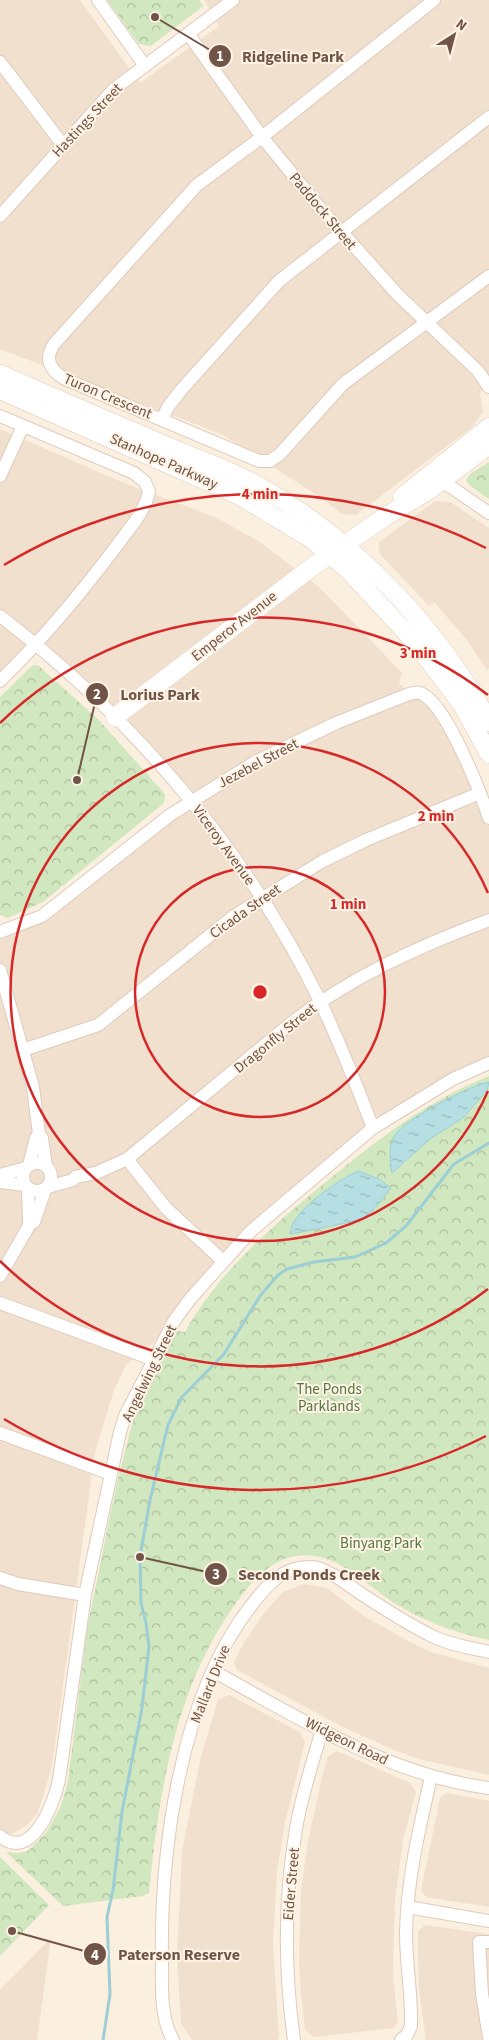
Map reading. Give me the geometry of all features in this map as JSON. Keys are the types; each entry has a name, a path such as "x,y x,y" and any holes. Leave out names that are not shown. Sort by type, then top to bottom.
{"main road":[{"name":"Stanhope Parkway","path":"0,374 256,484 300,511 344,544 376,575 430,634 463,678 489,722"},
{"name":"Stanhope Parkway","path":"0,390 240,496 287,523 330,554 373,596 435,667 461,703 489,754"},
{"path":"386,516 411,488 464,449 489,427"},
{"path":"386,516 442,481 489,445"},
{"name":"Emperor Avenue","path":"114,717 330,554 386,516"}],"street":[{"path":"98,0 145,66"},
{"name":"Hastings Street","path":"0,216 114,89 189,35 233,0"},
{"path":"262,137 434,0"},
{"name":"Paddock Street","path":"189,35 262,137 342,234 427,324 483,374 489,387"},
{"path":"0,62 63,145"},
{"path":"162,419 168,407 182,389 279,280 342,234 489,117"},
{"name":"Turon Crescent","path":"262,137 197,185 54,344 49,354 50,365 59,376 259,461 270,461 280,454 343,384 427,324 489,276"},
{"path":"0,416 129,471 141,477 148,486 147,501 76,598 36,644 0,681"},
{"path":"0,476 23,426"},
{"path":"442,481 489,513"},
{"name":"Viceroy Avenue","path":"0,616 36,644 114,717 192,801 262,897 320,1002 374,1128"},
{"name":"Jezebel Street","path":"0,932 26,924 56,907 148,831 255,762 336,724 410,694 421,693 430,700 463,753 480,793"},
{"path":"480,793 489,818"},
{"name":"Cicada Street","path":"23,1050 98,1025 228,921 262,897 347,849 480,793"},
{"name":"Dragonfly Street","path":"46,1188 73,1180 76,1177 96,1173 127,1159 291,1023 320,1002 396,957 489,920"},
{"path":"0,970 35,1095 39,1134 42,1138 52,1178 46,1188 34,1222 30,1224 0,1276"},
{"name":"Angelwing Street","path":"0,1836 7,1841 16,1843 25,1841 38,1828 49,1811 57,1792 85,1595 110,1474 125,1416 174,1321 223,1261 251,1231 374,1128 452,1079 489,1063"},
{"path":"30,1224 27,1219 26,1187 22,1177 28,1167 36,1138 39,1134"},
{"path":"127,1159 166,1208 223,1261"},
{"path":"0,1175 38,1163 76,1177"},
{"path":"0,1182 26,1187 36,1192 46,1188"},
{"path":"0,1303 155,1360"},
{"path":"0,1433 110,1474"},
{"name":"Mallard Drive","path":"172,2040 166,2025 162,1982 162,1928 166,1855 185,1755 213,1671 230,1635 258,1597 276,1578 294,1569 320,1569 342,1579 402,1621 437,1639 489,1652"},
{"path":"0,1578 18,1584 85,1595"},
{"name":"Widgeon Road","path":"213,1671 374,1756 431,1777 489,1788"},
{"name":"Eider Street","path":"294,2040 287,1985 286,1934 290,1879 297,1822 322,1730"},
{"path":"404,2038 411,2020 406,1958 408,1907 413,1857 431,1777"},
{"path":"408,1907 489,1921"},
{"path":"489,1942 478,1942 482,1994 489,2037"}],"shaded area":[{"path":"0,0 80,0 140,83 219,26 204,0 489,0 489,379 480,394 483,412 472,427 356,515 342,514 317,495 221,434 0,349"},
{"path":"0,429 124,483 215,517 260,542 319,587 402,673 399,683 409,693 430,700 489,818 489,1063 392,1115 265,1219 169,1330 126,1365 114,1390 95,1452 52,1766 37,1814 28,1824 0,1841 0,932 26,924 191,801 36,644 0,681"},
{"path":"435,501 450,502 489,528 489,668 487,670 467,640 434,602 429,606 379,553 379,542"},
{"path":"304,1584 327,1588 364,1616 431,1652 489,1668 489,1775 419,1759 394,1750 343,1727 237,1670 234,1662 264,1613 283,1592"},
{"path":"229,1695 300,1732 305,1742 285,1823 277,1871 273,1945 279,2038 276,2040 192,2040 181,2023 177,1958 182,1851 201,1756 218,1700"},
{"path":"337,1751 410,1783 416,1792 403,1840 395,1900 393,1975 398,2022 394,2028 314,2037 305,2030 301,1993 299,1960 301,1890 308,1841 322,1777 328,1756"},
{"path":"447,1793 489,1801 489,1907 426,1897 421,1890 440,1798"},
{"path":"425,1925 489,1934 489,2040 426,2040 419,1989 418,1954 418,1931"},
{"path":"51,1938 37,2040 0,2040 0,1990"}],"green space":[{"path":"107,0 199,0 203,6 151,46 139,44"},
{"path":"489,462 489,499 469,485 466,480 470,474"},
{"path":"33,665 39,666 98,719 165,794 164,803 43,902 8,918 0,915 0,697"},
{"name":"The Ponds Parklands","path":"489,1076 489,1640 452,1630 416,1615 394,1603 350,1571 330,1560 307,1555 295,1556 284,1559 264,1571 239,1599 217,1632 185,1702 165,1777 158,1815 149,1893 143,1896 63,1906 6,1852 18,1853 28,1851 46,1833 61,1806 68,1781 87,1629 116,1487 134,1416 177,1331 185,1332 213,1290 246,1253 282,1219 341,1170 380,1139 422,1110"},
{"path":"0,1857 49,1905 0,1956"}],"water":[{"path":"489,1082 487,1090 463,1118 431,1138 392,1173 390,1148 395,1135 401,1128 439,1104 467,1090"},
{"path":"359,1171 379,1179 391,1188 376,1207 361,1220 291,1234 292,1226 297,1217 306,1207 329,1188"}],"waterway":[{"path":"103,2040 110,1994 107,1917 113,1890 122,1812 142,1708 149,1646 141,1603 140,1557 150,1500 168,1425 182,1397 224,1354 260,1296 278,1275 287,1269 314,1262 355,1257 386,1243 406,1226 454,1164 489,1143"}],"place":[{"name":"Ridgeline Park","path":"155,17"},
{"name":"Lorius Park","path":"77,780"},
{"name":"Second Ponds Creek","path":"140,1557"},
{"name":"Paterson Reserve","path":"12,1931"}],"park label":[{"name":"Binyang Park","path":"381,1543"}]}
